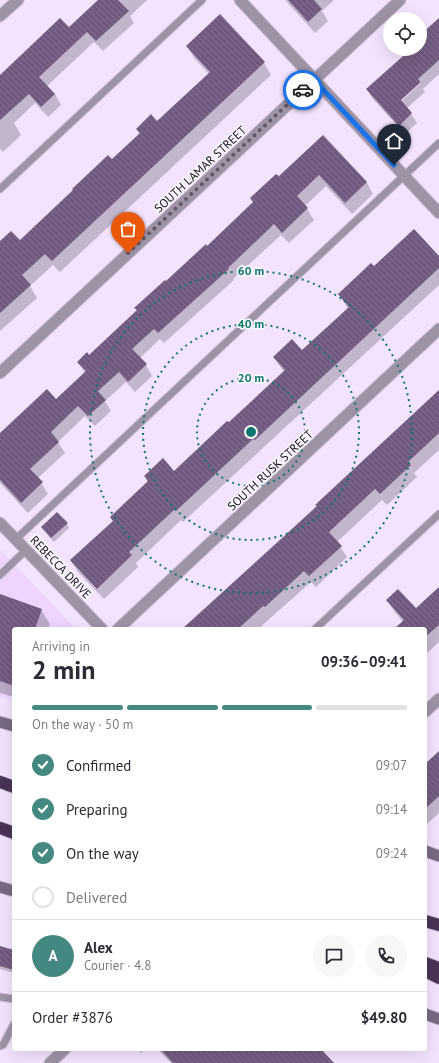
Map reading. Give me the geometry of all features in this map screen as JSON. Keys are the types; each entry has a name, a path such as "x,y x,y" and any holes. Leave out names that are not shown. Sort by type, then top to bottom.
{"highway":[{"path":"0,782 12,786"},
{"path":"0,828 12,832"},
{"path":"427,921 439,925"},
{"path":"427,964 439,968"},
{"path":"427,973 439,978"}],"main road":[{"path":"0,722 12,725"},
{"path":"427,853 439,856"},
{"path":"0,887 12,890"},
{"path":"427,1015 439,1018"}],"street":[{"path":"0,16 18,0"},
{"path":"240,0 439,213"},
{"name":"SOUTH LAMAR STREET","path":"0,373 400,0"},
{"name":"SOUTH RUSK STREET","path":"120,627 439,329"},
{"name":"REBECCA DRIVE","path":"0,523 100,627"},
{"path":"427,710 439,699"},
{"path":"50,1063 63,1051"}],"lane":[{"path":"0,189 202,0"},
{"path":"16,539 439,143"},
{"path":"317,627 439,514"},
{"path":"0,575 26,550"},
{"path":"0,997 12,999"},
{"path":"0,1046 3,1045 12,1028"}],"shaded area":[{"path":"0,549 74,627 12,627 12,699 0,696"}],"building":[{"path":"98,0 118,0 129,11 96,41 87,32 39,77 55,94 41,107 29,94 0,120 0,75 60,18 69,27"},
{"path":"288,0 314,0 322,9 308,22"},
{"path":"220,14 265,62 52,261 45,254 22,275 31,285 0,313 0,241 11,231 20,240 108,155 112,159 140,133 136,129 151,114 157,121 210,72 186,46"},
{"path":"439,18 439,60 418,79 421,82 401,100 412,113 399,126 366,89 403,56 427,56 427,29"},
{"path":"323,135 367,182 345,203 319,175 297,196 308,208 282,233 274,224 228,268 229,269 158,333 154,329 132,349 147,364 128,382 119,372 98,391 106,400 88,416 78,406 51,432 59,442 30,469 43,482 21,503 0,480 0,433 47,389 56,399 86,371 77,362 87,352 89,355 137,310 134,308 206,244 207,246 253,202 250,198 276,174 279,176"},
{"path":"414,229 439,256 439,268 255,440 253,439 176,511 174,510 129,552 132,555 97,589 70,560 113,521 110,517 148,481 144,476 163,458 174,471 227,421 229,422 285,370 273,357 292,339 302,350 349,307 338,294 371,263 374,266"},
{"path":"439,390 439,433 408,462 411,465 380,494 375,489 329,532 342,546 309,576 304,571 265,607 263,606 240,627 184,627 317,506 315,505"},
{"path":"57,512 68,523 51,538 41,527"},
{"path":"439,587 439,625 427,635 427,627 396,627 404,620 386,600 398,589 416,608"},
{"path":"0,594 42,609 36,627 12,627 12,685 0,681"},
{"path":"439,751 439,796 427,807 427,762"},
{"path":"0,946 12,949 12,969 0,966"},
{"path":"162,1051 323,1051 334,1063 173,1063"}],"way so far":[{"path":"128,253 303,90"}],"route":[{"path":"303,90 314,80 394,165"}]}
